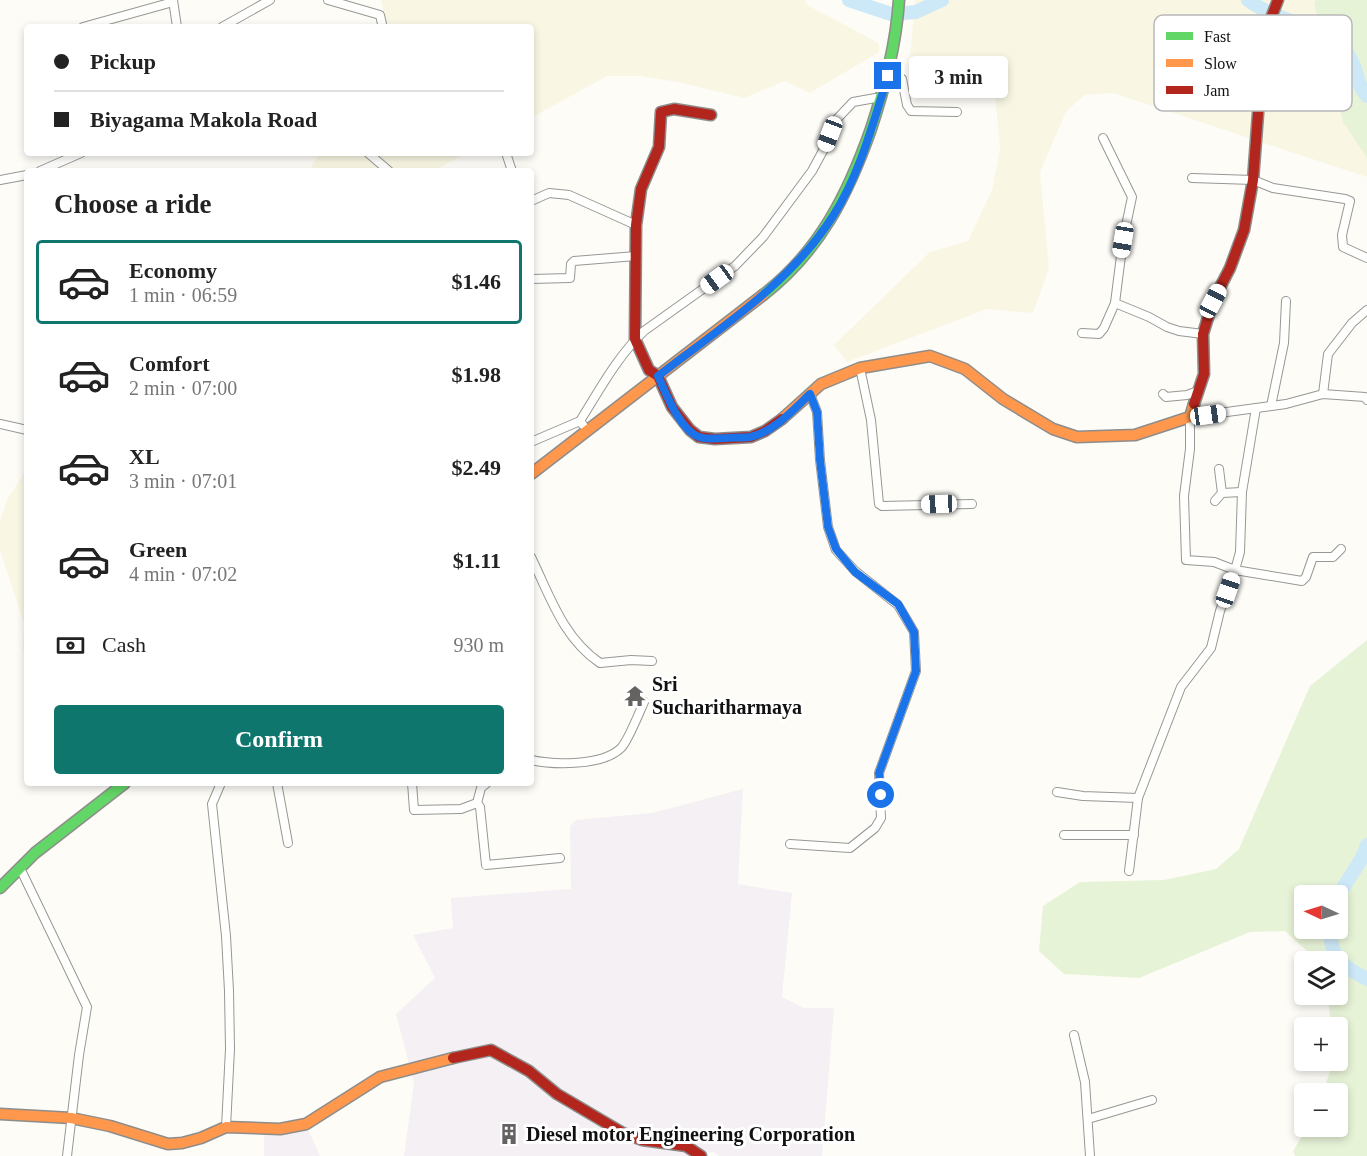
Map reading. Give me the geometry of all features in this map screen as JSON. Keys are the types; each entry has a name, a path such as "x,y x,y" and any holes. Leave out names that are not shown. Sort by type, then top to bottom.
{"street":[{"path":"227,24 270,0"},
{"path":"328,0 380,15 382,24"},
{"path":"534,472 767,292 802,257 833,216 853,178 888,76 897,30 899,0"},
{"path":"93,24 173,1 177,24"},
{"path":"888,76 902,79 907,105 911,111 957,112"},
{"path":"534,441 580,421 614,364 635,339 644,330 735,266 763,237 812,171 835,121 854,102 882,97"},
{"path":"711,115 674,110 661,112 659,147 641,189 636,225 635,339 649,370 658,376 672,407 690,430 699,437 715,439 751,437 765,431 791,412 821,384 860,368 930,356 965,369 1003,399 1053,429 1077,437 1135,435 1190,417 1271,406 1323,394 1365,397 1367,400"},
{"path":"1258,111 1253,180 1244,230 1230,268 1213,301 1203,334 1204,374 1190,417 1190,449 1185,496 1186,560 1214,562 1235,570 1302,581 1306,577 1313,557 1333,557 1341,549"},
{"path":"1082,333 1099,334 1115,303 1123,240 1132,197 1103,138"},
{"path":"47,168 74,156"},
{"path":"372,156 386,168"},
{"path":"507,156 511,168"},
{"path":"0,180 24,176"},
{"path":"1192,178 1253,180 1273,188 1350,201 1342,235 1343,248 1367,258"},
{"path":"534,200 549,193 568,195 636,225"},
{"path":"534,279 570,278 571,264 574,261 636,256"},
{"path":"1271,406 1284,343 1286,301"},
{"path":"1115,303 1149,316 1167,327 1203,334"},
{"path":"1323,394 1328,354 1365,315"},
{"path":"860,368 871,420 879,504 882,506 972,504"},
{"path":"1163,393 1166,397 1186,396 1198,392"},
{"path":"790,844 850,848 875,828 881,818 879,773 916,671 914,632 898,604 855,572 836,549 828,527 817,412 810,394"},
{"path":"1129,872 1138,798 1181,687 1211,648 1220,611 1240,552 1242,492 1256,408"},
{"path":"580,421 586,432"},
{"path":"0,424 24,429"},
{"path":"1215,501 1222,492 1219,469"},
{"path":"1222,492 1242,492"},
{"path":"534,564 558,616 587,655 600,663 631,660 652,661"},
{"path":"534,761 548,764 602,759 622,748 644,702"},
{"path":"0,888 60,832 121,786"},
{"path":"219,786 212,804 226,936 229,992 230,1048 226,1127"},
{"path":"278,786 288,843"},
{"path":"412,786 414,810 462,809 477,804"},
{"path":"484,786 477,804 480,807 486,865 560,858"},
{"path":"1058,792 1083,796 1138,798"},
{"path":"1064,836 1134,835"},
{"path":"20,868 87,1006 67,1156"},
{"path":"1074,1035 1085,1082 1090,1156"},
{"path":"0,1114 71,1118 110,1126 168,1144 182,1143 226,1127 280,1129 306,1124 380,1077 432,1062 491,1050 529,1071 557,1094 623,1133 642,1140 686,1146 700,1156"},
{"path":"1088,1119 1152,1100"}],"shaded area":[{"path":"381,0 805,0 809,6 879,43 879,52 810,93 785,81 744,98 678,82 640,76 607,76 534,116 534,24 386,23"},
{"path":"915,0 1316,0 1314,3 1317,15 1154,15 1154,107 1113,93 1084,95 1066,112 1040,172 1049,268 1033,313 987,309 847,362 834,345 930,252 968,241 992,190 1000,149 995,94 976,69 910,57"},
{"path":"1167,111 1340,111 1343,122 1367,158 1367,177"},
{"path":"318,156 461,156 439,168 311,168"},
{"path":"24,473 24,623 0,550 0,521 7,500"},
{"path":"743,789 738,884 792,893 782,997 803,1008 834,1008 822,1156 719,1156 714,1152 687,1156 404,1156 414,1083 396,1014 435,978 413,935 453,928 451,898 571,889 570,826 576,820 652,813"},
{"path":"306,1125 320,1156 264,1156 264,1129"}],"green space":[{"path":"1316,0 1367,0 1367,158 1343,122 1340,111 1352,111 1352,15 1317,15 1314,3"},
{"path":"1367,640 1367,1156 1295,1156 1293,1151 1302,1137 1348,1137 1348,1083 1326,1083 1330,1071 1348,1071 1348,1017 1330,1017 1329,1005 1348,1005 1348,951 1307,951 1285,931 1250,932 1139,978 1064,974 1039,951 1043,906 1080,882 1164,880 1216,869 1239,849 1310,686"}],"waterway":[{"path":"849,0 891,14 916,12 942,0"},
{"path":"1248,0 1276,15"},
{"path":"1352,61 1363,92 1367,96"},
{"path":"1345,885 1362,858 1367,845"},
{"path":"1330,939 1339,960 1367,979"}],"traffic: fast":[{"path":"763,295 801,260 830,220 842,198 871,129 885,81 893,49 899,0"},
{"path":"0,888 35,853 121,786"}],"traffic: slow":[{"path":"534,472 763,295"},
{"path":"782,419 821,384 860,368 930,356 965,369 1003,399 1053,429 1077,437 1135,435 1190,417 1194,404"},
{"path":"0,1114 71,1118 110,1126 168,1144 182,1143 226,1127 280,1129 306,1124 380,1077 453,1058"}],"traffic: jam":[{"path":"1272,15 1278,0"},
{"path":"711,115 674,109 661,112 659,147 641,189 636,225 635,339 649,370 658,376 672,407 690,430 699,437 715,439 751,437 765,431 782,419"},
{"path":"1194,404 1204,374 1203,334 1213,301 1230,268 1244,230 1253,180 1258,111"},
{"path":"453,1058 491,1050 529,1071 557,1094 623,1133 642,1140 686,1146 701,1156"}],"place":[{"name":"Sri Sucharitharmaya","path":"635,696"},
{"name":"Diesel motor Engineering Corporation","path":"509,1134"}],"route":[{"path":"881,795 879,773 916,671 914,632 898,604 855,572 836,549 828,527 817,412 810,394 791,412 765,431 751,437 715,439 699,437 690,430 672,407 658,376 767,292 802,257 833,216 853,178 888,76"}]}
